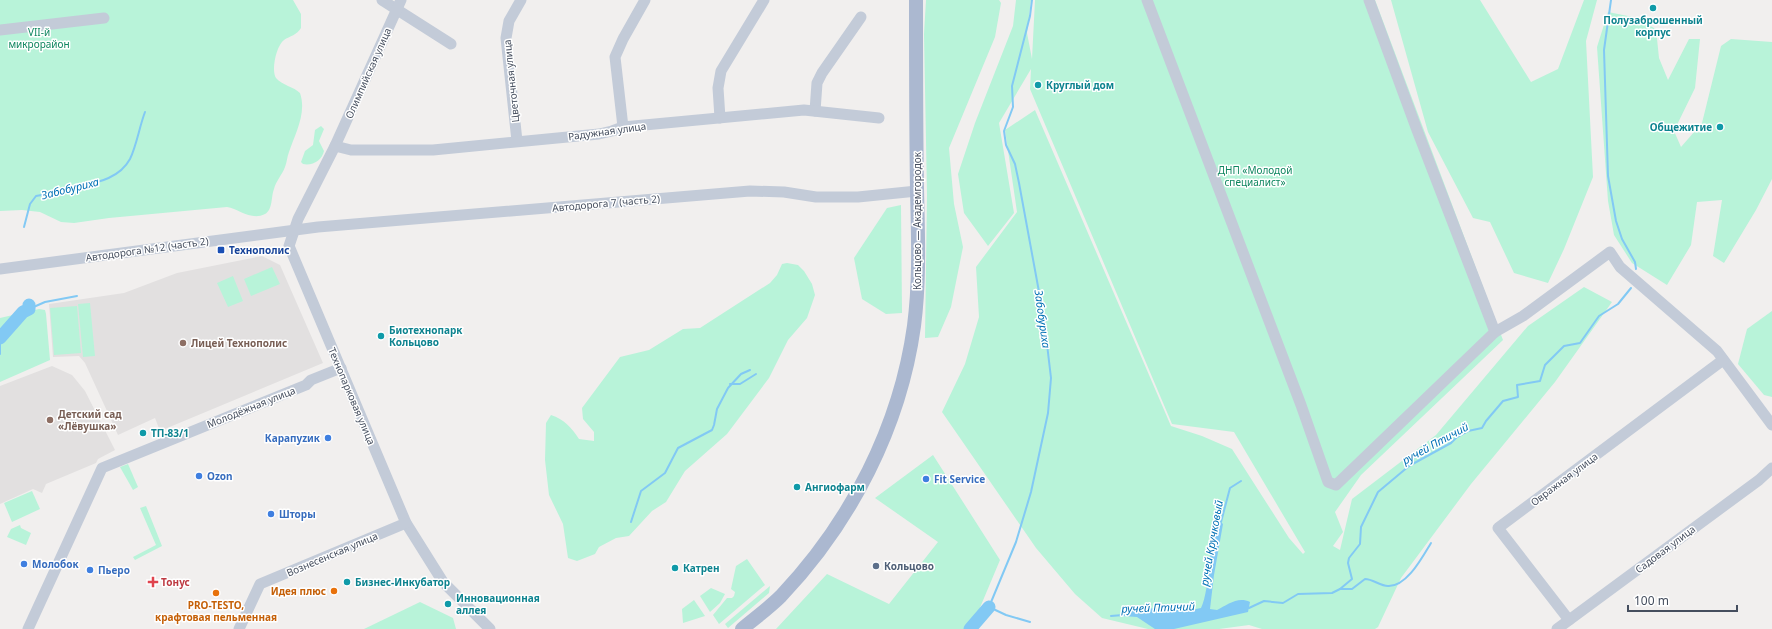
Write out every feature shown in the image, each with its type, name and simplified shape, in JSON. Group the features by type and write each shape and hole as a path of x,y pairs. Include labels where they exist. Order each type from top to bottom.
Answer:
{"main road":[{"name":"Кольцово — Академгородок","path":"742,629 780,596 814,557 847,510 873,465 884,439 904,371 914,326 918,275 916,0"}],"street":[{"path":"382,0 399,4 451,44"},
{"name":"Цветочная улица","path":"517,141 506,38 509,20 522,0"},
{"path":"622,127 615,57 623,39 645,0"},
{"path":"720,118 718,88 721,71 764,0"},
{"path":"1147,0 1301,405 1328,482 1336,485 1495,332 1523,316 1610,252 1620,267 1717,351 1772,425"},
{"path":"1369,0 1417,130 1495,332"},
{"name":"Олимпийская улица","path":"335,146 399,4"},
{"path":"815,111 817,83 822,73 860,17"},
{"path":"0,30 104,18"},
{"name":"Радужная улица","path":"335,146 351,150 433,150 599,134 622,127 804,110 879,118"},
{"name":"Технопарковая улица","path":"335,146 294,230 289,246 292,256 406,522 443,582 490,629"},
{"name":"Автодорога 7 (часть 2)","path":"294,230 750,191 784,192 816,197 858,197 917,191"},
{"name":"Автодорога №12 (часть 2)","path":"0,269 294,230"},
{"name":"Овражная улица","path":"1569,620 1498,528 1723,360"},
{"name":"Молодёжная улица","path":"28,629 102,468 306,385 311,380 341,368"},
{"name":"Садовая улица","path":"1557,629 1759,480 1772,468"},
{"name":"Вознесенская улица","path":"239,629 260,584 406,522"}],"shaded area":[{"name":"Лицей Технополис","path":"262,256 280,265 323,363 160,431 155,418 118,435 85,363 79,356 53,357 49,304 124,293 177,273"},
{"name":"Детский сад «Лёвушка»","path":"52,366 72,375 85,391 115,450 98,459 96,463 46,484 42,493 33,489 0,504 0,386"}],"green space":[{"name":"VII-й микрорайон","path":"0,0 293,0 301,14 301,28 298,32 281,43 275,59 274,70 276,78 300,93 302,108 297,131 288,154 286,165 275,186 271,206 268,212 260,216 255,216 227,207 109,218 74,223 61,222 40,212 22,210 0,211"},
{"path":"926,0 999,0 1001,3 995,37 949,148 954,204 963,247 951,307 938,337 925,338 927,195 924,34"},
{"name":"ДНП «Молодой специалист»","path":"1016,0 1031,0 1027,33 1032,59 1035,0 1375,0 1503,340 1361,475 1335,512 1343,532 1333,546 1340,550 1352,499 1436,435 1528,326 1584,287 1612,302 1555,382 1471,484 1401,578 1378,627 1375,629 1262,629 1249,625 1219,629 1148,629 1102,618 1075,594 1036,548 942,412 965,364 979,317 976,267 1017,212 1005,130 1035,110 1171,426 1202,436 1232,449 1289,538 1303,554 1305,552 1234,432 1172,424 1030,89 1031,69 999,123 1014,213 988,246 964,213 958,174 975,123 1013,26"},
{"path":"1391,0 1480,0 1531,82 1558,69 1584,0 1597,0 1586,41 1593,177 1564,249 1548,283 1514,273 1490,222 1473,218 1428,132"},
{"path":"1608,12 1633,17 1656,29 1659,58 1668,80 1689,39 1700,39 1695,88 1674,131 1681,147 1702,123 1721,46 1731,39 1772,42 1772,179 1756,210 1724,263 1713,256 1722,200 1697,202 1691,245 1667,285 1632,263 1614,235 1608,201 1597,47"},
{"path":"321,126 324,129 319,141 324,151 323,154 319,160 314,163 303,164 301,162 305,151 313,145 315,130"},
{"path":"901,205 902,313 886,314 862,299 854,258 887,208"},
{"path":"787,263 798,265 804,271 812,284 815,295 807,318 788,340 769,378 727,434 685,471 666,502 652,511 629,536 616,538 599,547 595,554 577,561 568,558 563,524 549,495 545,460 546,423 551,415 567,424 579,439 594,441 594,432 583,419 582,408 620,357 649,350 683,329 700,328 770,283 777,275 782,264"},
{"path":"272,267 280,284 251,296 244,279"},
{"path":"233,276 243,301 228,307 217,283"},
{"path":"90,303 95,356 83,357 78,304"},
{"path":"77,306 81,353 54,355 50,308"},
{"path":"39,309 45,310 46,314 50,360 0,382 0,318"},
{"path":"1772,311 1772,397 1764,395 1738,364 1747,329"},
{"path":"933,455 1000,560 971,629 776,629 827,574 889,604 938,542 875,498"},
{"path":"128,464 138,487 133,490 120,467"},
{"path":"32,491 40,509 12,522 4,503"},
{"path":"146,506 162,546 135,560 133,557 156,545 140,508"},
{"path":"20,525 21,528 31,533 26,545 7,537 11,529"},
{"path":"747,559 765,585 719,624 713,615 727,598 732,598 734,596 735,592 731,589 736,566"},
{"path":"770,586 769,593 728,628 725,624"},
{"path":"711,588 725,594 720,603 710,612 700,596"},
{"path":"694,600 705,616 683,623 682,609"},
{"path":"420,602 453,618 456,629 364,629"}],"water":[{"path":"1220,521 1223,524 1210,609 1217,610 1233,602 1246,600 1250,602 1248,612 1174,629 1155,629 1137,617 1122,616 1122,613 1141,609 1191,610 1201,608 1206,588 1213,537 1216,527"}],"waterway":[{"name":"Забобуриха","path":"1030,622 1006,615 989,607 1016,542 1031,492 1048,413 1051,378 1044,319 1019,183 1015,164 1006,145 1004,131 1013,107 1012,86 1030,16 1032,0"},
{"path":"1611,0 1604,50 1608,176 1616,221 1622,239 1635,262 1636,269"},
{"name":"Забобуриха","path":"24,227 30,204 36,196 104,180 119,172 130,159 145,112"},
{"name":"ручей Птичий","path":"1249,608 1264,601 1283,603 1298,594 1332,593 1340,589 1352,579 1348,563 1349,558 1360,544 1361,527 1378,492 1409,466 1451,443 1457,437 1468,431 1482,428 1503,401 1518,397 1517,385 1540,381 1545,365 1564,346 1580,343 1599,316 1618,304 1631,288"},
{"path":"29,309 45,302 77,296"},
{"name":"Забобуриха","path":"0,338 23,312 29,309 29,305"},
{"path":"0,337 0,354"},
{"path":"631,522 641,491 665,473 678,448 712,430 717,409 728,388 741,374 750,370"},
{"path":"730,384 740,384 756,374"},
{"name":"ручей Кручковый","path":"1221,522 1230,488 1241,481"},
{"path":"1340,589 1352,589 1365,579 1385,586 1395,585 1402,582 1414,570 1431,543"},
{"name":"Забобуриха","path":"970,629 989,607"},
{"name":"ручей Птичий","path":"1111,616 1123,615"}],"place":[{"name":"Полузаброшенный корпус","path":"1653,8"},
{"name":"Круглый дом","path":"1038,85"},
{"name":"Общежитие","path":"1720,127"},
{"name":"Технополис","path":"221,250"},
{"name":"Биотехнопарк Кольцово","path":"381,336"},
{"name":"Лицей Технополис","path":"183,343"},
{"name":"Детский сад «Лёвушка»","path":"50,420"},
{"name":"ТП-83/1","path":"143,433"},
{"name":"Карапуzик","path":"328,438"},
{"name":"Ozon","path":"199,476"},
{"name":"Fit Service","path":"926,479"},
{"name":"Ангиофарм","path":"797,487"},
{"name":"Шторы","path":"271,514"},
{"name":"Молобок","path":"24,564"},
{"name":"Кольцово","path":"876,566"},
{"name":"Катрен","path":"675,568"},
{"name":"Пьеро","path":"90,570"},
{"name":"Тонус","path":"153,582"},
{"name":"Бизнес-Инкубатор","path":"347,582"},
{"name":"Идея плюс","path":"334,591"},
{"name":"PRO-TESTO, крафтовая пельменная","path":"216,593"},
{"name":"Инновационная аллея","path":"448,604"}]}
